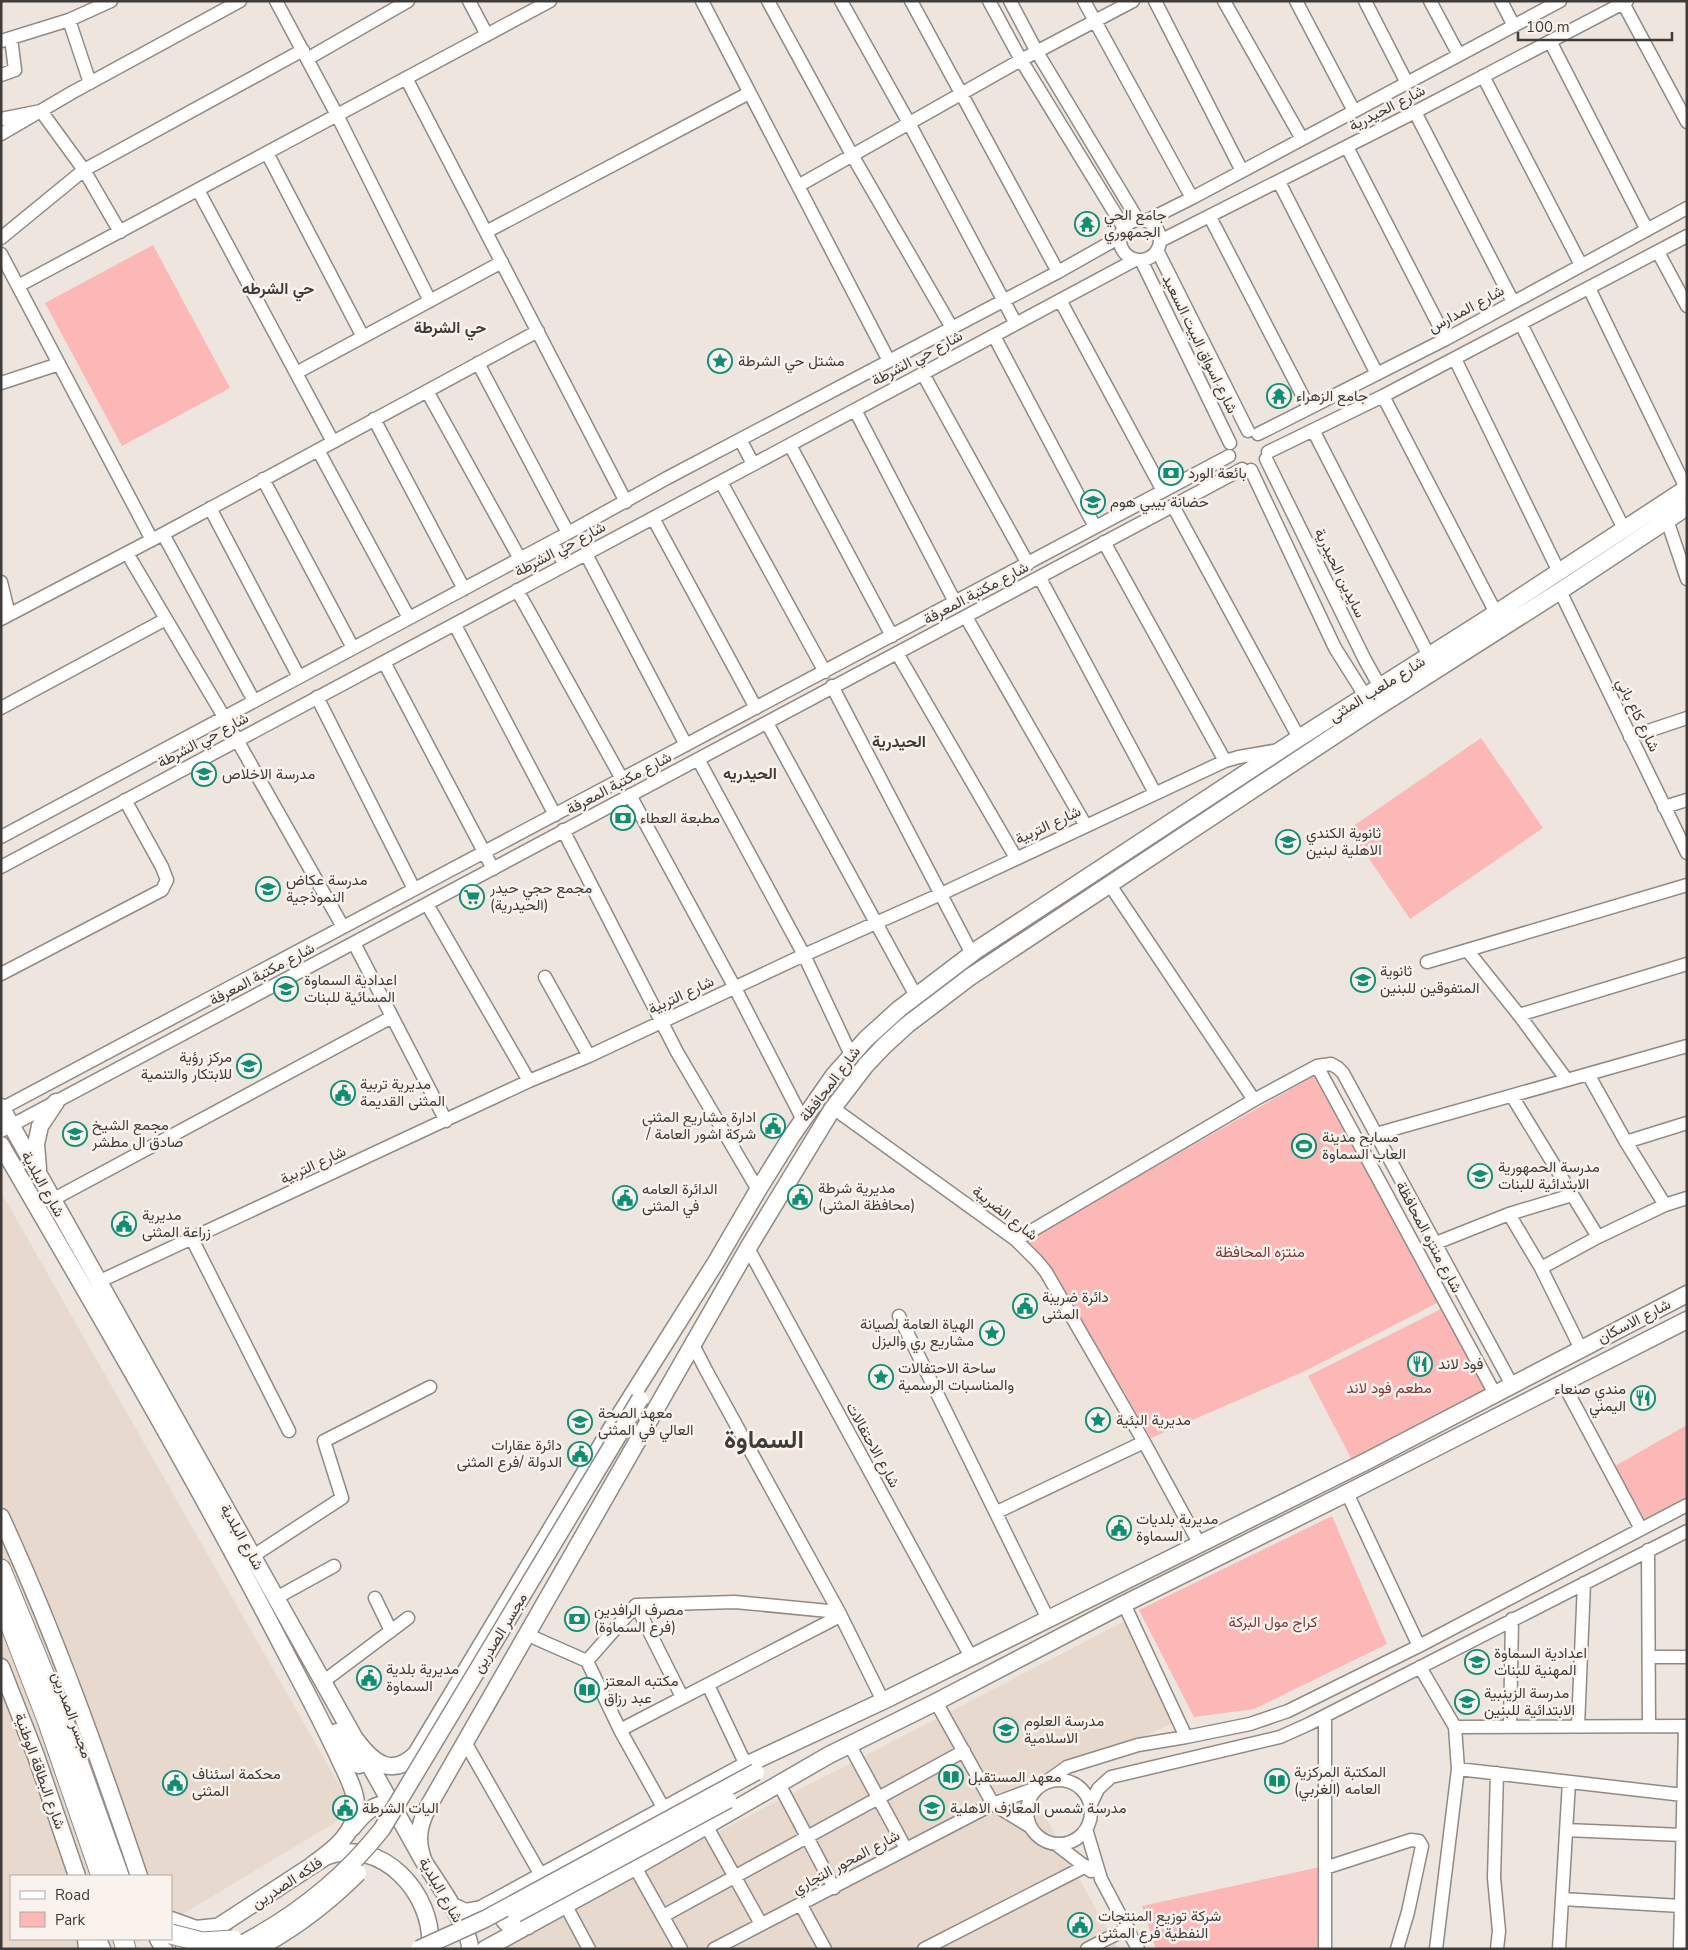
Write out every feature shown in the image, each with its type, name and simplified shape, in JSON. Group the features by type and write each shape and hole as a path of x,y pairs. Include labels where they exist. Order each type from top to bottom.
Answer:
{"highway":[{"path":"5,1563 119,1875"},
{"name":"مجسر الصدرين","path":"1,1601 50,1728 101,1875"},
{"path":"1,1630 35,1715 92,1875"},
{"path":"172,1934 195,1941 221,1942 244,1938 274,1926"}],"main road":[{"name":"شارع ملعب المثنى","path":"1078,905 1110,885 1369,703 1560,591 1658,520 1687,488"},
{"name":"شارع ملعب المثنى","path":"1384,694 1429,656 1624,529 1658,520 1687,507"},
{"name":"شارع ملعب المثنى","path":"1068,890 1299,738 1369,703"},
{"path":"1068,890 1078,905"},
{"name":"شارع المحافظة","path":"665,1345 758,1190 803,1120 851,1054 882,1024 916,996 972,954 1068,890"},
{"name":"شارع المحافظة","path":"690,1350 748,1248 833,1108 866,1065 907,1025 970,977 1078,905"},
{"path":"38,1174 36,1144 40,1126 56,1102"},
{"name":"شارع البلدية","path":"1,1108 6,1128 38,1174 98,1282 114,1324 249,1581 353,1788 356,1809 354,1823 344,1837"},
{"name":"شارع البلدية","path":"1,1145 114,1324 253,1556 424,1862 451,1905 469,1941 470,1949"},
{"name":"شارع الاسكان","path":"754,1773 783,1758 830,1727 1364,1462 1687,1294"},
{"path":"485,1949 566,1906 849,1744 936,1702 1124,1604 1687,1320"},
{"path":"1643,1342 1687,1328"},
{"path":"360,1745 377,1761 390,1766 400,1766 416,1754 616,1421 665,1345"},
{"name":"مجسر الصدرين","path":"256,1949 297,1925 335,1895 368,1862 396,1827 645,1400 665,1345"},
{"path":"424,1862 418,1840 422,1820 464,1742 528,1635 690,1350"},
{"name":"مجسر الصدرين","path":"232,1949 274,1926 309,1901 338,1877 382,1829 645,1400 690,1350"},
{"path":"1,1517 52,1634 89,1732 139,1875"},
{"name":"مجسر الصدرين","path":"1,1540 5,1563 68,1705 130,1875"},
{"path":"292,1666 318,1698 352,1758 359,1765 363,1765 365,1761 360,1745"},
{"name":"شارع البطاقة الوطنية","path":"1,1667 36,1756 77,1875"},
{"path":"451,1905 465,1912 476,1911 542,1877 664,1809 754,1773 829,1755"},
{"path":"36,1756 45,1806 67,1875"},
{"path":"419,1949 484,1919 754,1773"},
{"path":"448,1949 564,1889 754,1773"},
{"path":"312,1865 333,1850 362,1818 378,1806 388,1805 400,1818"},
{"name":"فلكه الصدرين","path":"184,1949 231,1920 312,1865 334,1854 349,1852 372,1856 392,1866 411,1886 425,1910 430,1929 430,1949"},
{"path":"511,1893 499,1906 504,1921 518,1929 532,1924"},
{"path":"172,1920 185,1926 208,1929 231,1920"}],"street":[{"path":"1,134 240,1"},
{"path":"1,238 84,170 408,1"},
{"path":"469,1 487,35"},
{"name":"شارع حي الشرطة","path":"702,1 889,361"},
{"path":"768,1 852,155 952,328"},
{"path":"841,1 909,123 1016,324"},
{"path":"911,1 1058,272"},
{"path":"989,1 1021,60 1122,232"},
{"path":"1010,1 1037,52 1142,220 1157,229 1159,245 1150,257 1138,260 1124,254 1120,243 1122,232 1132,221 1142,220"},
{"path":"1084,1 1192,198"},
{"path":"798,186 1021,60 1133,1"},
{"path":"1155,1 1242,171"},
{"path":"1224,1 1302,139"},
{"path":"1296,1 1354,112"},
{"path":"1365,1 1407,83"},
{"path":"1430,1 1459,55"},
{"path":"1501,1 1514,26"},
{"name":"شارع الحيدرية","path":"1142,220 1192,198 1560,1"},
{"path":"1,75 15,70 6,40 69,20 107,2"},
{"path":"278,2 338,115 430,301"},
{"path":"1625,2 1687,122"},
{"name":"شارع الحيدرية","path":"1159,245 1625,2"},
{"path":"18,286 487,35 541,3"},
{"path":"69,20 90,83"},
{"path":"1550,41 1647,230"},
{"path":"1483,76 1581,265"},
{"path":"406,78 626,502"},
{"path":"486,232 749,92"},
{"path":"41,111 84,170 120,232"},
{"path":"1,119 41,111"},
{"path":"1415,112 1513,302"},
{"path":"1347,147 1446,338"},
{"path":"267,153 363,337"},
{"path":"1279,182 1377,374"},
{"path":"198,190 333,442"},
{"name":"شارع المدارس","path":"1253,432 1309,408 1377,374 1687,208"},
{"path":"1210,217 1309,408"},
{"name":"شارع حي الشرطة","path":"1,837 552,542 667,478 1058,272 1122,232"},
{"path":"1267,455 1266,441 1253,432 1238,434 1230,449 1236,466 1246,470 1260,466 1267,455 1313,430 1455,360 1687,236"},
{"name":"شارع اسواق البيت السعيد","path":"1159,245 1253,432"},
{"path":"1658,252 1687,306"},
{"path":"1,254 59,364 254,701"},
{"name":"شارع حي الشرطة","path":"1,867 1138,260"},
{"name":"شارع اسواق البيت السعيد","path":"1138,260 1230,449"},
{"path":"296,374 502,262"},
{"path":"1589,288 1687,488"},
{"path":"1060,300 1163,491"},
{"path":"1521,324 1624,529"},
{"path":"1,582 5,617 158,537 538,331"},
{"path":"994,336 1095,527"},
{"path":"1455,360 1559,572"},
{"path":"1,383 59,364"},
{"path":"478,364 568,533"},
{"path":"923,374 1028,564"},
{"path":"427,391 520,559"},
{"path":"1383,396 1496,613"},
{"path":"855,410 955,602"},
{"path":"374,419 464,589"},
{"path":"1313,430 1429,656"},
{"path":"740,441 753,464"},
{"path":"790,445 892,636"},
{"name":"شارع مكتبة المعرفة","path":"1,1108 1028,564 1163,491 1230,449"},
{"path":"318,450 409,618"},
{"name":"سايدين الحيدرية","path":"1267,455 1364,660 1384,694"},
{"path":"1246,470 1335,648 1369,703"},
{"name":"شارع مكتبة المعرفة","path":"6,1128 767,723 832,686 1040,578 1172,506 1246,470"},
{"path":"263,479 353,648"},
{"path":"721,482 826,672"},
{"path":"1172,506 1299,738"},
{"path":"210,508 299,677"},
{"path":"653,518 756,708"},
{"path":"1658,520 1687,578"},
{"path":"552,542 564,565"},
{"path":"1104,542 1225,761"},
{"path":"126,553 224,717 343,927"},
{"path":"586,554 686,746"},
{"path":"1040,578 1155,793"},
{"path":"517,590 622,779"},
{"name":"شارع كاع باني","path":"1560,591 1687,853"},
{"path":"966,617 1086,826"},
{"path":"1,708 166,619"},
{"path":"454,625 554,815"},
{"path":"897,652 1016,858"},
{"path":"384,662 494,869"},
{"path":"832,686 972,954"},
{"path":"317,697 414,889"},
{"path":"1630,737 1687,718"},
{"path":"767,723 916,996"},
{"name":"شارع التربية","path":"98,1282 529,1081 589,1056 1225,761 1252,754 1281,750"},
{"path":"698,759 804,955 851,1054"},
{"path":"630,795 735,988 803,1120"},
{"path":"1,974 162,890 167,880 162,867 125,800"},
{"path":"1664,807 1687,800"},
{"path":"563,830 677,1052 758,1190"},
{"path":"1110,885 1254,1100"},
{"path":"1427,962 1687,885"},
{"path":"427,904 529,1081"},
{"path":"354,943 446,1121"},
{"path":"1467,950 1519,1015 1567,1080"},
{"path":"1519,1015 1687,964"},
{"path":"545,978 589,1056"},
{"path":"52,1200 392,1017"},
{"path":"1376,1134 1687,1046"},
{"name":"شارع منتزه المحافظة","path":"1495,1394 1316,1066 1331,1064 1344,1073 1512,1385"},
{"path":"1016,1240 1254,1100 1316,1066"},
{"path":"1588,1074 1664,1205"},
{"path":"1512,1096 1598,1237"},
{"name":"شارع الضريبة","path":"833,1108 922,1170 1016,1240 1037,1260 1046,1272 1144,1442 1199,1543"},
{"path":"1626,1142 1687,1123"},
{"path":"1436,1243 1509,1214 1572,1195"},
{"path":"1541,1268 1598,1237 1664,1205 1687,1198"},
{"path":"1509,1214 1541,1268 1581,1348"},
{"path":"192,1239 289,1431"},
{"name":"شارع الاحتفالات","path":"748,1248 971,1658"},
{"path":"899,1316 1048,1619"},
{"path":"690,1350 711,1380 839,1614 883,1701"},
{"path":"1564,1383 1641,1529"},
{"path":"253,1556 342,1498 324,1441 430,1387"},
{"path":"997,1512 1144,1442"},
{"path":"1347,1493 1419,1646"},
{"path":"1029,1826 1027,1806 1031,1797 1043,1784 1067,1767 1138,1745 1250,1724 1288,1711 1419,1646 1687,1505"},
{"path":"1090,1806 1098,1789 1112,1776 1280,1737 1325,1716 1687,1531"},
{"path":"1648,1550 1649,1726"},
{"path":"276,1598 334,1566"},
{"path":"1578,1726 1584,1583"},
{"path":"374,1598 391,1631"},
{"path":"587,1661 636,1605 735,1602 839,1614"},
{"path":"1124,1604 1186,1737"},
{"path":"636,1605 682,1697"},
{"path":"620,1730 839,1614"},
{"path":"324,1681 408,1618"},
{"path":"1510,1726 1512,1619"},
{"path":"528,1635 587,1661 620,1730 664,1809"},
{"path":"1649,1657 1687,1657"},
{"path":"1420,1667 1455,1726 1458,1769 1436,1949"},
{"path":"708,1685 754,1773"},
{"path":"936,1702 993,1804 1029,1826 1036,1835 1046,1842 1057,1845 1101,1879"},
{"path":"1325,1716 1325,1949"},
{"path":"1455,1726 1686,1726 1682,1835 1681,1906 1683,1929 1680,1949"},
{"path":"464,1742 542,1877"},
{"path":"849,1744 906,1849"},
{"path":"663,1916 964,1751"},
{"path":"1458,1769 1683,1795"},
{"path":"1497,1773 1494,1878 1499,1931 1497,1949"},
{"path":"1043,1784 1060,1780 1070,1782 1086,1796 1090,1806 1090,1818 1086,1829 1079,1838 1057,1845"},
{"path":"1559,1949 1569,1782"},
{"path":"779,1784 834,1888"},
{"name":"شارع المحور التجاري","path":"714,1949 993,1804 1043,1784"},
{"path":"706,1826 760,1924"},
{"path":"1086,1829 1101,1879 1138,1949"},
{"path":"1566,1830 1682,1835"},
{"path":"1325,1868 1411,1840 1419,1841 1422,1846 1398,1949"},
{"path":"924,1949 1086,1866"},
{"path":"635,1867 681,1949"},
{"path":"1562,1899 1681,1906"},
{"path":"801,1905 825,1949"},
{"path":"566,1906 589,1949"},
{"path":"1087,1949 1128,1928"}],"shaded area":[{"path":"1,1192 354,1811 172,1920 172,1875 10,1875 10,1940 140,1940 125,1949 1,1949"},
{"path":"1125,1621 1177,1721 1030,1789 1118,1949 492,1949"}],"green space":[{"path":"153,245 230,388 122,446 45,303"},
{"path":"1481,738 1543,828 1410,919 1349,829"},
{"name":"منتزه المحافظة","path":"1314,1076 1439,1302 1303,1372 1151,1438 1047,1261 1027,1240"},
{"name":"مطعم فود لاند","path":"1447,1306 1485,1390 1352,1460 1308,1376"},
{"path":"1687,1425 1687,1496 1644,1519 1615,1466"},
{"name":"كراج مول البركة","path":"1332,1516 1387,1644 1254,1709 1194,1717 1139,1610"},
{"path":"1320,1867 1320,1949 1156,1949 1142,1906"}],"place":[{"name":"جامع الحي الجمهوري","path":"1087,224"},
{"name":"مشتل حي الشرطة","path":"720,361"},
{"name":"جامع الزهراء","path":"1279,396"},
{"name":"بائعة الورد","path":"1171,473"},
{"name":"حضانة بيبي هوم","path":"1093,502"},
{"name":"مدرسة الاخلاص","path":"204,774"},
{"name":"مطبعة العطاء","path":"623,818"},
{"name":"ثانوية الكندي الاهلية لبنين","path":"1288,842"},
{"name":"مدرسة عكاض النموذجية","path":"268,889"},
{"name":"مجمع حجي حيدر (الحيدرية)","path":"472,897"},
{"name":"ثانوية المتفوقين للبنين","path":"1363,980"},
{"name":"اعدادية السماوة المسائية للبنات","path":"286,989"},
{"name":"مركز رؤية للابتكار والتنمية","path":"249,1066"},
{"name":"مديرية تربية المثنى القديمة","path":"343,1093"},
{"name":"ادارة مشاريع المثنى / شركة اشور العامة","path":"773,1126"},
{"name":"مجمع الشيخ صادق ال مطشر","path":"75,1134"},
{"name":"مسابح مدينة العاب السماوة","path":"1304,1146"},
{"name":"مدرسة الحمهورية الابتدائية للبنات","path":"1480,1176"},
{"name":"مديرية شرطة (محافظة المثنى)","path":"800,1197"},
{"name":"الدائرة العامه في المثنى","path":"625,1198"},
{"name":"مديرية زراعة المثنى","path":"124,1224"},
{"name":"دائرة ضريبة المثنى","path":"1025,1306"},
{"name":"الهياة العامة لصيانة مشاريع ري والبزل","path":"992,1333"},
{"name":"فود لاند","path":"1420,1364"},
{"name":"ساحة الاحتفالات والمناسبات الرسمية","path":"881,1377"},
{"name":"مندي صنعاء اليمني","path":"1643,1398"},
{"name":"مديرية البئية","path":"1098,1420"},
{"name":"معهد الصحة العالي في المثنى","path":"580,1422"},
{"name":"دائرة عقارات الدولة /فرع المثنى","path":"580,1454"},
{"name":"مديرية بلديات السماوة","path":"1119,1528"},
{"name":"مصرف الرافدين (فرع السماوة)","path":"577,1619"},
{"name":"اعدادية السماوة المهنية للبنات","path":"1477,1662"},
{"name":"مديرية بلدية السماوة","path":"369,1678"},
{"name":"مكتبه المعتز عبد رزاق","path":"587,1690"},
{"name":"مدرسة الزينبية الابتدائية للبنين","path":"1467,1702"},
{"name":"مدرسة العلوم الاسلامية","path":"1006,1730"},
{"name":"معهد المستقبل","path":"951,1777"},
{"name":"المكتبة المركزية العامه (الغربي)","path":"1277,1781"},
{"name":"محكمة اسئناف المثنى","path":"175,1783"},
{"name":"اليات الشرطة","path":"345,1808"},
{"name":"مدرسة شمس المعارف الاهلية","path":"932,1808"},
{"name":"شركة توزيع المنتجات النفطية فرع المثنى","path":"1080,1925"}],"district":[{"name":"حي الشرطه","path":"278,289"},
{"name":"حي الشرطة","path":"450,328"},
{"name":"الحيدرية","path":"899,742"},
{"name":"الحيدريه","path":"750,774"},
{"name":"السماوة","path":"764,1440"}]}
